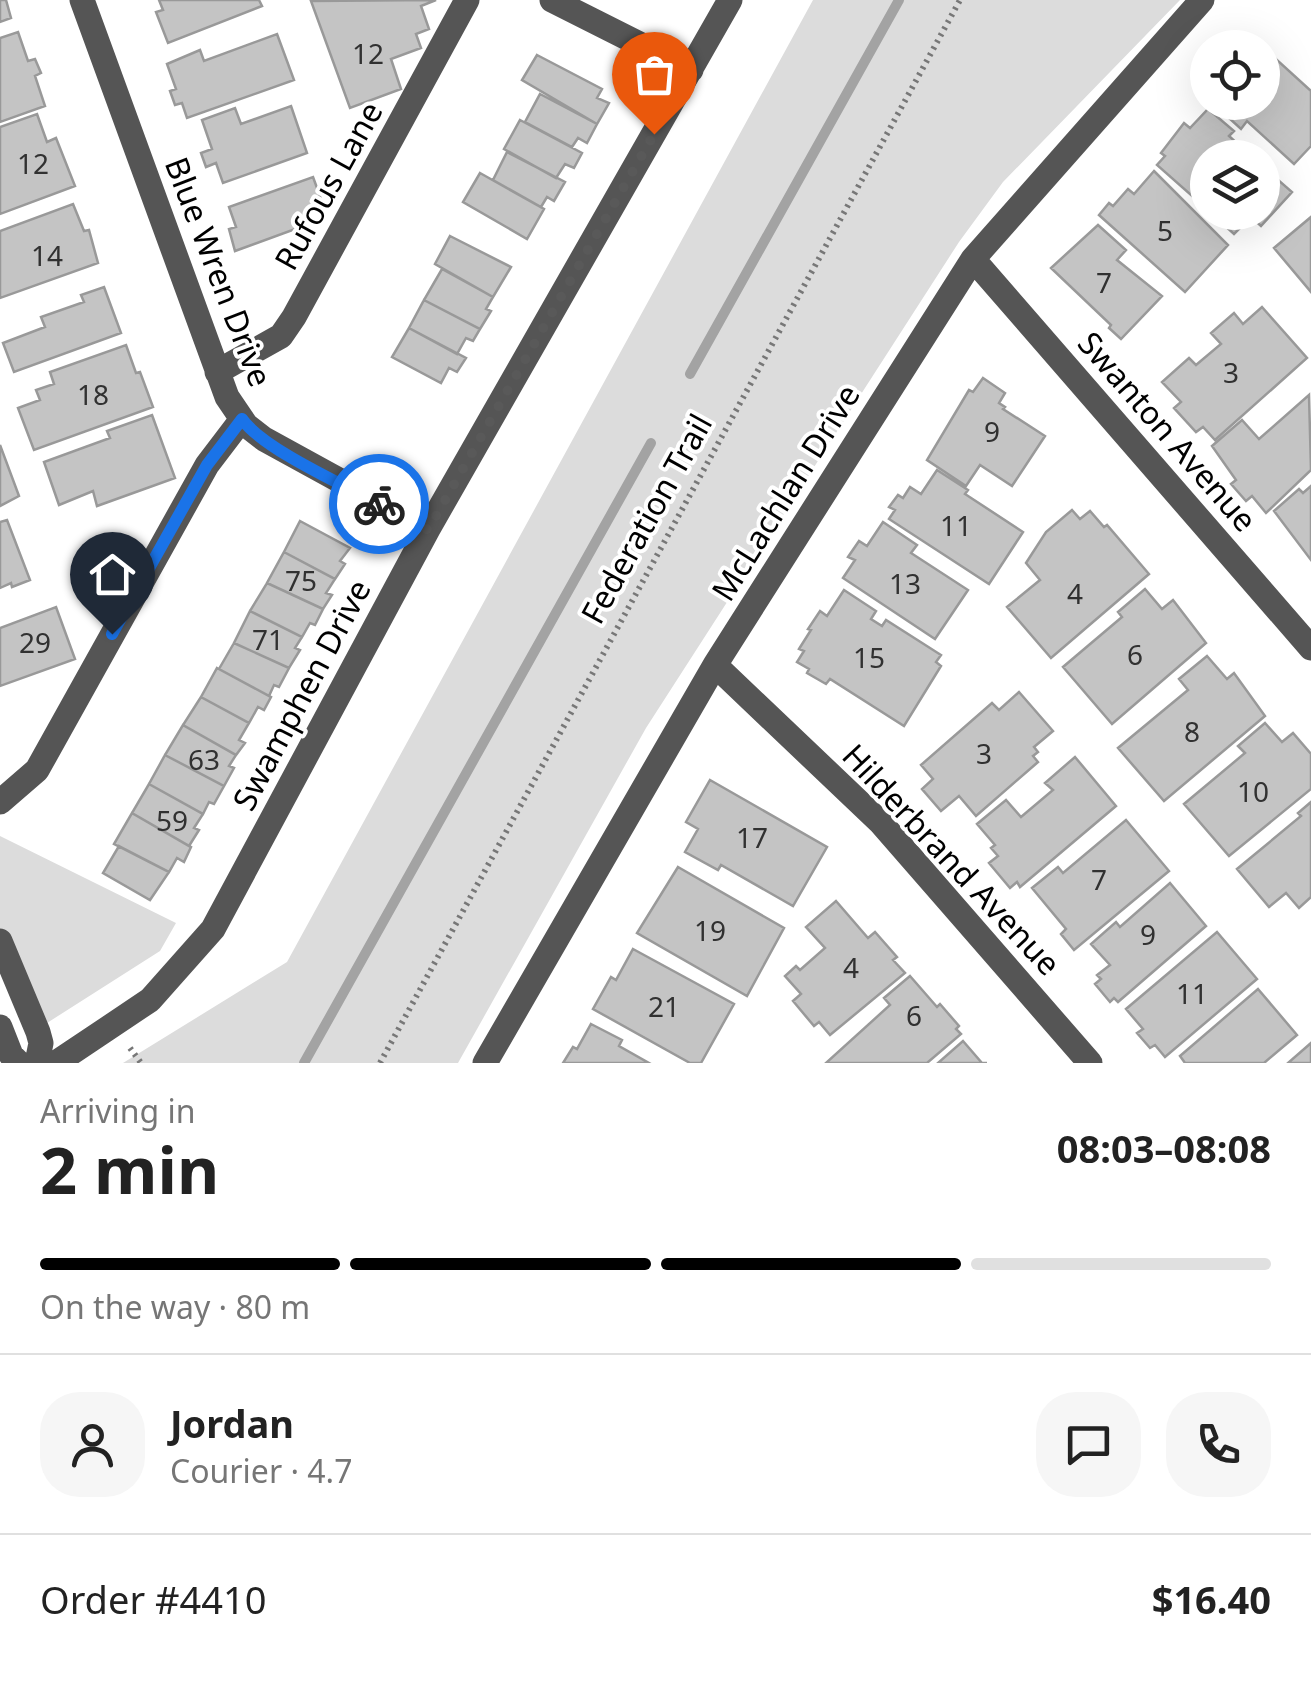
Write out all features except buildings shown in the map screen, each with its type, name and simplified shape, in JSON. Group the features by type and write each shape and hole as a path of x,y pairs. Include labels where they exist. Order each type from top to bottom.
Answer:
{"street":[{"name":"Blue Wren Drive","path":"82,0 227,397 242,419 264,439 428,530"},
{"name":"Rufous Lane","path":"216,372 281,336 294,317 466,0"},
{"path":"552,0 691,70"},
{"name":"Swamphen Drive","path":"56,1063 150,1000 213,928 428,530 730,0"},
{"name":"McLachlan Drive","path":"485,1063 715,665 973,259 1202,0"},
{"name":"Swanton Avenue","path":"973,259 1311,648"},
{"path":"0,802 36,770 207,465 242,419"},
{"name":"Hilderbrand Avenue","path":"715,665 882,823 1090,1063"},
{"path":"0,940 41,1043 37,1063"},
{"path":"0,1026 11,1055 19,1063"}],"path":[{"name":"Federation Trail","path":"380,1063 960,0"}],"shaded area":[{"path":"813,0 1180,0 1003,182 959,242 646,728 458,1063 123,1063 287,962"},
{"path":"0,836 176,923 160,951 36,1030 0,941"}],"waterway":[{"path":"690,374 899,0"},
{"path":"304,1063 651,443"}],"way so far":[{"path":"379,504 428,530 654,134"}],"route":[{"path":"112,634 207,465 242,419 264,439 379,504"}]}
